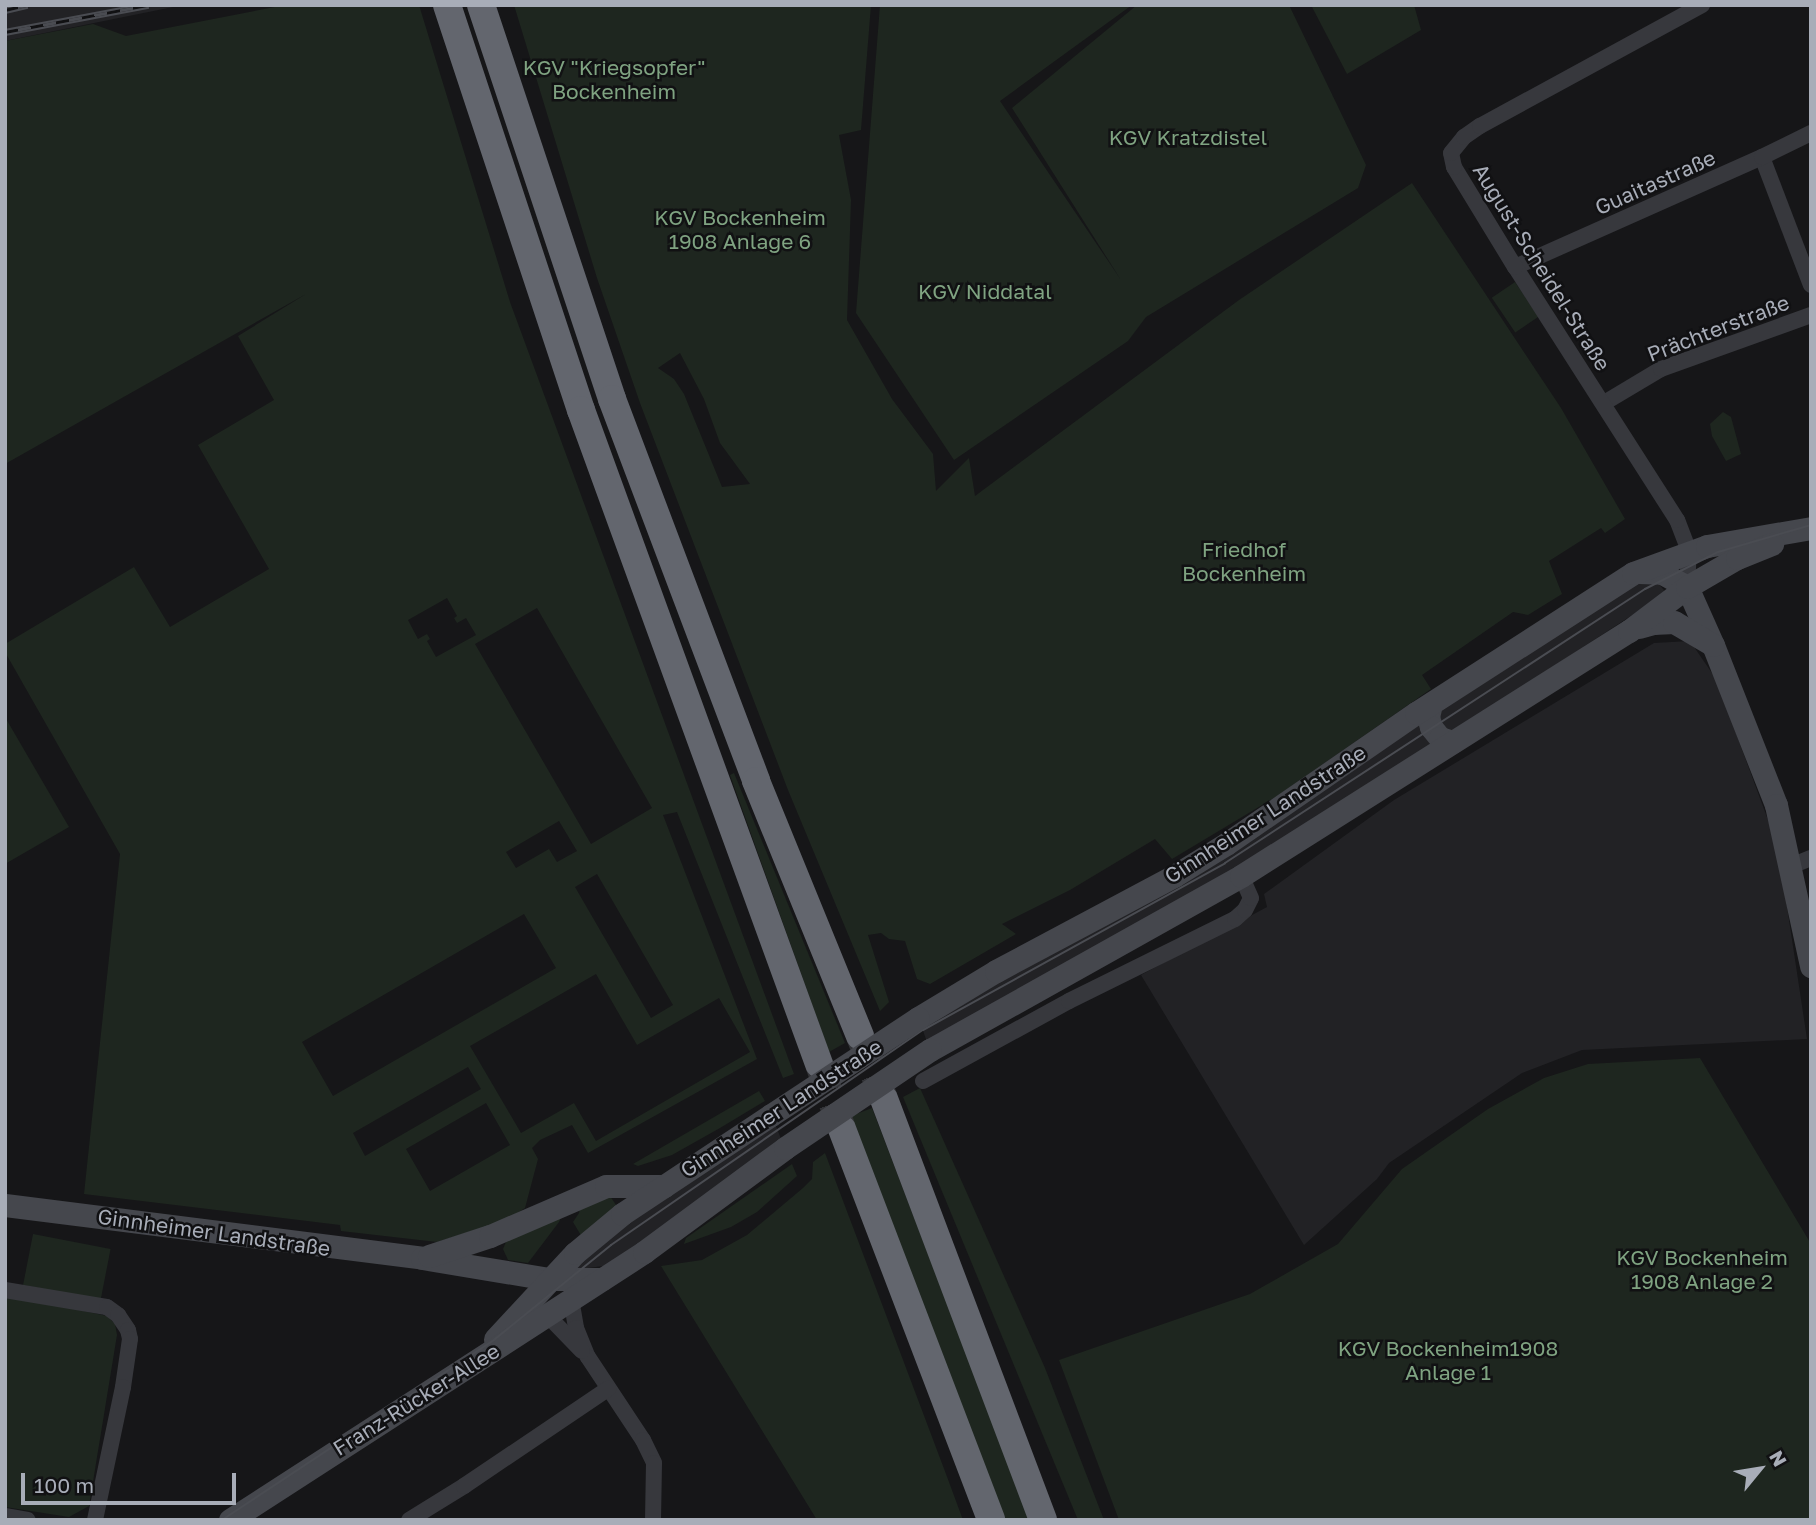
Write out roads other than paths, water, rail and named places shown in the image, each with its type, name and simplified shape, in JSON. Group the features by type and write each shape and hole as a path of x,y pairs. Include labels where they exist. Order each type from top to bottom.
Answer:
{"highway":[{"path":"447,5 581,410 819,1064"},
{"path":"481,5 612,399 756,781 860,1036"},
{"path":"884,1099 1043,1520"},
{"path":"842,1129 991,1520"}],"main road":[{"name":"Ginnheimer Landstraße","path":"540,1307 549,1279 612,1222 664,1186 918,1018 996,971 1174,876 1226,845 1431,704 1633,573 1689,551 1811,529"},
{"name":"Ginnheimer Landstraße","path":"5,1205 422,1258 549,1279 603,1279 785,1148 930,1050 1241,876 1629,631 1687,587 1737,558 1811,529"},
{"path":"1633,573 1654,570 1669,575 1687,587 1801,862 1811,966"},
{"path":"1629,631 1668,621 1713,645"},
{"path":"1431,704 1431,727 1440,738 1452,742"},
{"name":"Ginnheimer Landstraße","path":"422,1258 516,1225 606,1186 664,1186"},
{"path":"516,1225 495,1250 497,1261 540,1307"},
{"name":"Franz-Rücker-Allee","path":"240,1517 463,1366 540,1307 571,1299 603,1279"}],"street":[{"name":"August-Scheidel-Straße","path":"1687,587 1689,551 1671,509 1515,267 1451,159 1453,148 1480,126 1702,5"},
{"name":"Guaitastraße","path":"1515,267 1811,133"},
{"path":"1762,157 1811,285"},
{"name":"Prächterstraße","path":"1604,402 1661,369 1811,315"},
{"name":"Ginnheimer Landstraße","path":"923,1081 1069,1001 1235,919 1245,910 1251,898 1241,876"},
{"path":"5,1290 107,1307 118,1315 128,1330 122,1387 95,1520"},
{"path":"571,1299 576,1328 588,1357 643,1440 654,1463 653,1520"},
{"path":"540,1307 588,1357"},
{"path":"409,1520 608,1389"},
{"path":"5,1516 29,1520"}],"tunnel":[{"path":"860,1036 884,1099"},
{"path":"819,1064 842,1129"}],"tram line":[{"path":"222,1520 495,1339 611,1245 923,1030 1225,863 1645,589 1718,552 1811,525"}],"railway":[{"path":"5,10 27,5"},
{"path":"5,32 148,5"}],"park label":[{"name":"KGV \"Kriegsopfer\" Bockenheim","path":"614,79"},
{"name":"KGV Kratzdistel","path":"1188,137"},
{"name":"KGV Bockenheim 1908 Anlage 6","path":"740,229"},
{"name":"KGV Niddatal","path":"985,291"},
{"name":"Friedhof Bockenheim","path":"1244,561"},
{"name":"KGV Bockenheim 1908 Anlage 2","path":"1702,1269"},
{"name":"KGV Bockenheim1908 Anlage 1","path":"1448,1360"}]}
